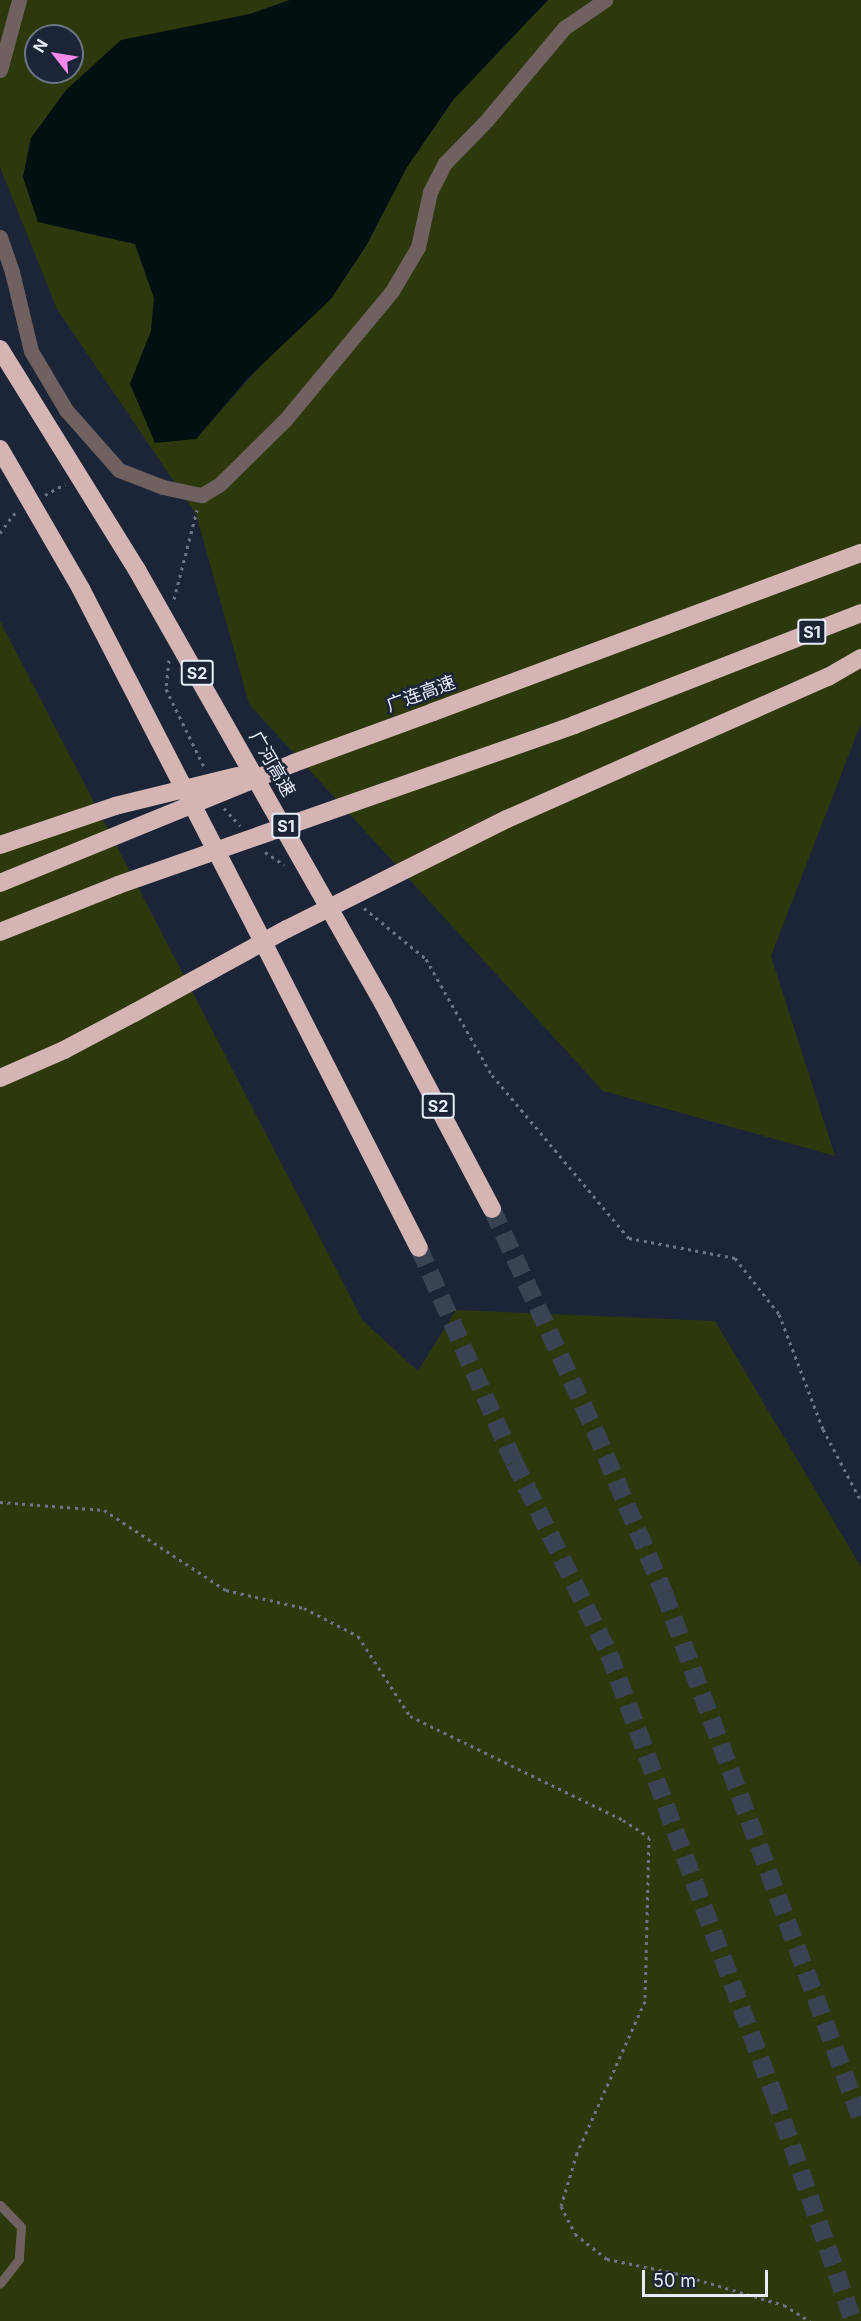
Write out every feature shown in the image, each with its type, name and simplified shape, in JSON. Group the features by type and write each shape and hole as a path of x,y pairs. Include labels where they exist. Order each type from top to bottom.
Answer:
{"highway":[{"name":"广河高速","path":"0,350 137,570 383,1003 492,1209"},
{"path":"0,449 81,589 419,1248"},
{"name":"广连高速","path":"0,883 294,763 861,553"},
{"name":"S1","path":"0,932 129,881 574,724 861,613"},
{"path":"0,1078 64,1050 287,929 507,819 828,677 861,658"},
{"path":"0,845 115,806 294,763"}],"street":[{"path":"0,70 19,0"},
{"path":"0,237 12,272 31,351 66,410 119,470 163,488 202,495 220,484 285,420 392,291 418,247 430,192 445,163 486,121 564,28 605,0"}],"lane":[{"path":"0,2205 21,2227 19,2259 0,2283"}],"path":[{"path":"41,497 60,485 70,483"},
{"path":"173,610 175,588 202,495"},
{"path":"0,533 13,515 22,509"},
{"path":"169,656 166,689 206,771"},
{"path":"221,801 226,811 241,827"},
{"path":"263,850 270,857 291,868"},
{"path":"362,908 426,959 492,1075 629,1238 735,1258 779,1314 823,1429 861,1502"},
{"path":"0,1502 104,1510 226,1590 304,1608 358,1636 410,1716 623,1820 648,1837 645,2001 577,2153 561,2206 575,2234 607,2259 675,2273 784,2305 810,2321"}],"green space":[{"path":"0,0 290,0 250,14 121,41 84,81 84,24 24,24 24,84 81,84 31,138 23,177 38,222 135,244 154,298 151,331 130,384 196,439 366,246 407,167 453,100 548,0 861,0 861,723 771,956 835,1156 603,1091 249,704 196,514 57,309 0,167"},
{"path":"0,621 363,1321 418,1371 456,1310 715,1321 861,1567 861,2321 0,2321"}],"shaded area":[{"path":"290,0 548,0 453,100 407,167 366,246 331,299 248,378 196,439 155,443 130,384 151,331 154,298 135,244 38,222 23,177 31,138 66,90 73,84 84,84 84,74 121,40 250,14"}],"tunnel":[{"path":"492,1209 595,1431 664,1593 861,2119"},
{"path":"419,1248 514,1462 609,1654 774,2095 853,2321"}]}
